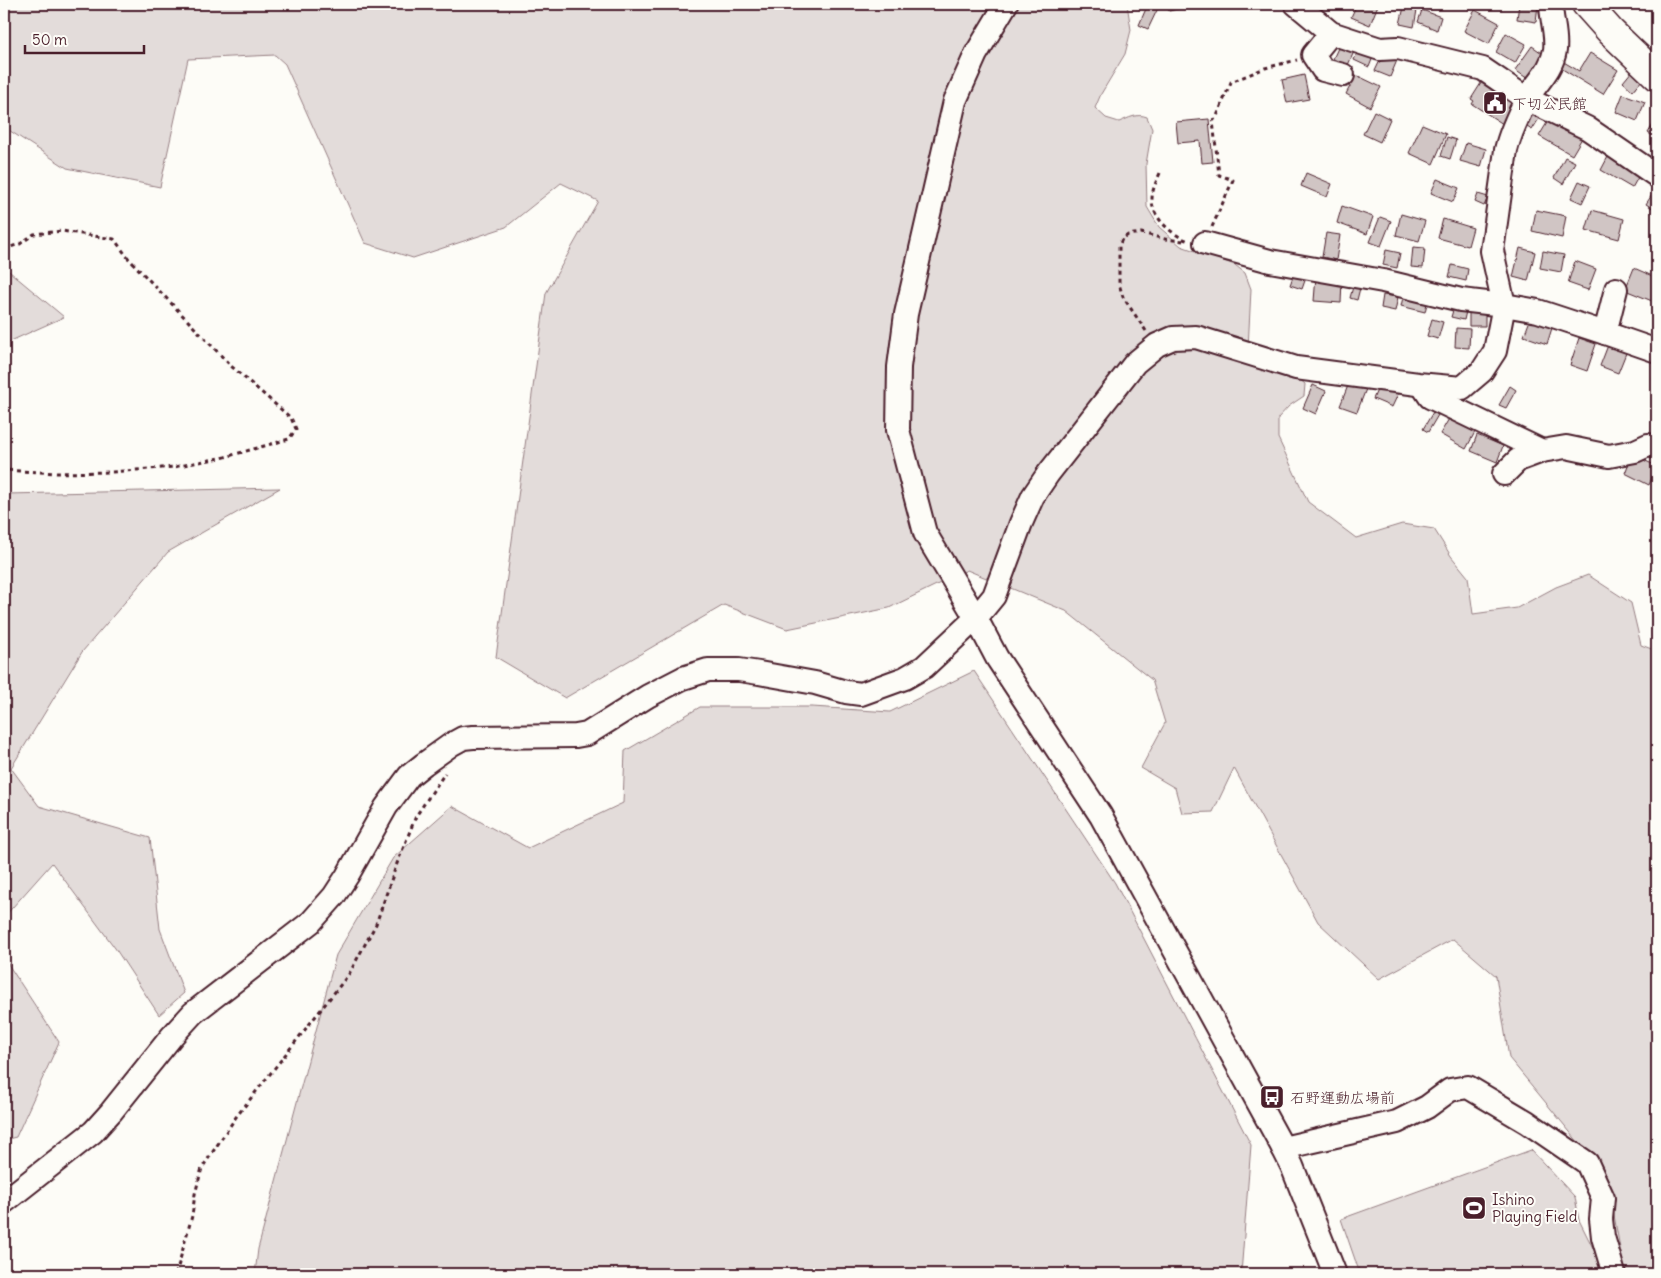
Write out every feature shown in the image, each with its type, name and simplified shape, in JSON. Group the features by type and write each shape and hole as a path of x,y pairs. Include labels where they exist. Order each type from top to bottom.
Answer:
{"main road":[{"path":"1586,4 1611,32 1657,76"}],"street":[{"path":"1006,4 976,54 955,101 906,314 899,368 898,430 925,533 976,618 997,658 1101,816 1283,1148 1335,1274"},
{"path":"1296,4 1331,33 1380,49 1398,48 1483,69 1527,98 1587,128 1657,176"},
{"path":"4,1202 93,1132 193,1013 311,922 334,896 386,807 409,776 452,744 463,738 576,736 587,734 648,696 683,678 708,670 730,669 759,673 862,694 905,678 924,666 976,618 994,596 1033,496 1135,362 1157,345 1173,338 1196,337 1296,368 1422,385 1462,388 1482,371 1495,351 1504,305 1492,251 1506,150 1509,137 1527,98 1552,64 1555,34 1551,4"},
{"path":"1331,33 1313,55 1323,70 1343,75"},
{"path":"1196,242 1270,261 1383,281 1461,300 1538,311 1657,350"},
{"path":"1605,333 1616,290"},
{"path":"1422,385 1430,397 1542,451"},
{"path":"1504,474 1518,460 1542,451 1566,447 1609,456 1635,451 1648,445 1657,447"},
{"path":"1283,1148 1397,1122 1427,1107 1450,1090 1468,1087 1527,1122 1587,1162 1603,1198 1601,1219 1603,1237 1614,1274"}],"path":[{"path":"1196,242 1233,180 1219,175 1213,121 1217,116 1231,82 1265,68 1313,55"},
{"path":"1160,173 1153,189 1152,201 1155,213 1166,227 1178,237 1196,242"},
{"path":"4,249 20,244 34,234 62,231 114,239 129,258 231,366 291,418 296,429 289,439 225,457 174,467 56,473 16,469 4,470"},
{"path":"1157,345 1123,297 1119,284 1119,246 1122,239 1128,235 1141,233 1165,239 1196,242"},
{"path":"176,1274 192,1216 195,1194 202,1168 236,1118 349,974 376,924 416,816 446,772"}],"shaded area":[{"path":"4,4 1127,4 1131,30 1125,54 1101,94 1095,108 1106,118 1119,122 1136,116 1147,117 1152,129 1146,164 1147,207 1159,227 1181,246 1235,265 1245,273 1251,289 1248,349 1292,373 1305,384 1304,396 1289,406 1278,418 1278,438 1308,502 1356,538 1402,524 1434,529 1451,556 1468,577 1473,614 1517,608 1556,587 1588,575 1631,603 1641,645 1657,651 1657,1274 1626,1274 1607,1177 1509,1058 1496,976 1453,939 1379,979 1318,922 1234,768 1213,812 1182,813 1175,788 1141,768 1165,723 1152,680 1066,611 967,570 889,608 787,629 724,605 565,698 496,657 546,293 598,201 561,183 506,227 413,258 365,243 285,64 275,55 188,59 160,187 67,168 4,127"},
{"path":"4,267 64,317 4,344"},
{"path":"280,488 168,552 82,652 11,768 39,806 150,838 160,929 184,993 159,1015 115,948 52,863 4,917 4,492 7,494"},
{"path":"974,671 1115,883 1251,1145 1241,1274 255,1274 258,1249 336,955 393,858 452,806 528,848 623,803 625,751 700,707 812,707 890,712"},
{"path":"4,958 59,1042 16,1137 4,1140"},
{"name":"Ishino Playing Field","path":"1531,1150 1575,1197 1579,1220 1606,1274 1360,1274 1341,1219"}],"building":[{"path":"1148,4 1158,8 1148,29 1139,25"},
{"path":"1167,4 1190,4 1190,6 1169,11"},
{"path":"1357,4 1378,5 1370,25 1351,17"},
{"path":"1519,4 1538,4 1536,22 1517,19"},
{"path":"1404,7 1417,10 1414,27 1400,24"},
{"path":"1422,10 1441,17 1437,30 1418,22"},
{"path":"1475,10 1499,23 1489,44 1464,31"},
{"path":"1506,33 1526,44 1515,63 1496,52"},
{"path":"1342,39 1357,45 1348,65 1333,59"},
{"path":"1360,46 1375,52 1369,67 1354,60"},
{"path":"1532,46 1545,55 1528,79 1515,70"},
{"path":"1384,52 1398,58 1390,77 1375,71"},
{"path":"1590,53 1618,70 1603,94 1559,67 1562,61 1579,71"},
{"path":"1632,71 1642,80 1633,91 1623,82"},
{"path":"1304,75 1309,99 1287,103 1282,80"},
{"path":"1356,75 1381,87 1370,107 1346,94"},
{"name":"下切公民館","path":"1483,80 1518,101 1503,124 1472,104 1474,101 1471,99"},
{"path":"1623,94 1645,102 1637,121 1616,112"},
{"path":"1533,106 1543,112 1532,130 1522,124"},
{"path":"1374,111 1390,119 1380,142 1363,134"},
{"path":"1553,113 1585,133 1572,155 1539,136"},
{"path":"1657,118 1657,138 1648,133"},
{"path":"1209,119 1213,162 1202,163 1200,141 1178,143 1176,122"},
{"path":"1422,124 1446,134 1433,164 1409,153"},
{"path":"1447,137 1456,140 1450,159 1441,156"},
{"path":"1466,143 1486,149 1481,167 1460,161"},
{"path":"1610,153 1641,172 1632,188 1601,170"},
{"path":"1565,157 1575,162 1563,184 1554,178"},
{"path":"1306,173 1332,184 1327,197 1301,186"},
{"path":"1437,179 1459,188 1453,202 1431,193"},
{"path":"1579,181 1590,186 1582,203 1571,198"},
{"path":"1657,187 1657,211 1646,204"},
{"path":"1478,194 1488,197 1484,206 1475,202"},
{"path":"1342,206 1373,217 1367,234 1337,223"},
{"path":"1536,210 1566,216 1562,238 1532,231"},
{"path":"1592,210 1624,219 1619,239 1586,230"},
{"path":"1401,214 1425,221 1419,241 1396,235"},
{"path":"1380,217 1391,221 1381,246 1370,242"},
{"path":"1443,219 1473,228 1468,246 1438,238"},
{"path":"1326,233 1340,235 1336,260 1322,257"},
{"path":"1413,247 1425,248 1423,268 1411,267"},
{"path":"1520,248 1535,252 1528,281 1513,277"},
{"path":"1386,250 1400,253 1397,268 1383,265"},
{"path":"1543,251 1564,255 1561,272 1540,268"},
{"path":"1575,261 1596,269 1588,290 1568,283"},
{"path":"1452,265 1468,269 1466,281 1449,277"},
{"path":"1296,268 1308,272 1302,289 1290,285"},
{"path":"1634,268 1657,278 1657,303 1625,290"},
{"path":"1316,276 1342,279 1341,303 1314,301"},
{"path":"1355,279 1362,280 1357,300 1350,298"},
{"path":"1404,293 1428,299 1425,312 1401,306"},
{"path":"1383,295 1398,297 1395,311 1381,308"},
{"path":"1455,304 1467,307 1464,320 1451,317"},
{"path":"1469,305 1485,306 1485,326 1469,326"},
{"path":"1432,319 1443,322 1438,339 1427,336"},
{"path":"1530,320 1552,328 1547,344 1524,336"},
{"path":"1456,328 1470,329 1469,348 1455,347"},
{"path":"1579,338 1596,344 1587,371 1570,365"},
{"path":"1610,340 1628,348 1618,373 1600,366"},
{"path":"1656,361 1657,380 1653,380"},
{"path":"1381,381 1400,390 1392,407 1373,399"},
{"path":"1349,383 1366,389 1357,412 1340,406"},
{"path":"1313,385 1326,391 1316,414 1303,408"},
{"path":"1510,386 1516,390 1506,408 1499,405"},
{"path":"1433,412 1438,415 1428,432 1423,429"},
{"path":"1450,417 1475,432 1466,449 1440,434"},
{"path":"1477,435 1503,446 1497,462 1471,451"},
{"path":"1632,455 1657,466 1649,485 1625,473"}],"place":[{"name":"下切公民館","path":"1495,103"},
{"name":"石野運動広場前","path":"1272,1097"},
{"name":"Ishino Playing Field","path":"1474,1208"}]}
